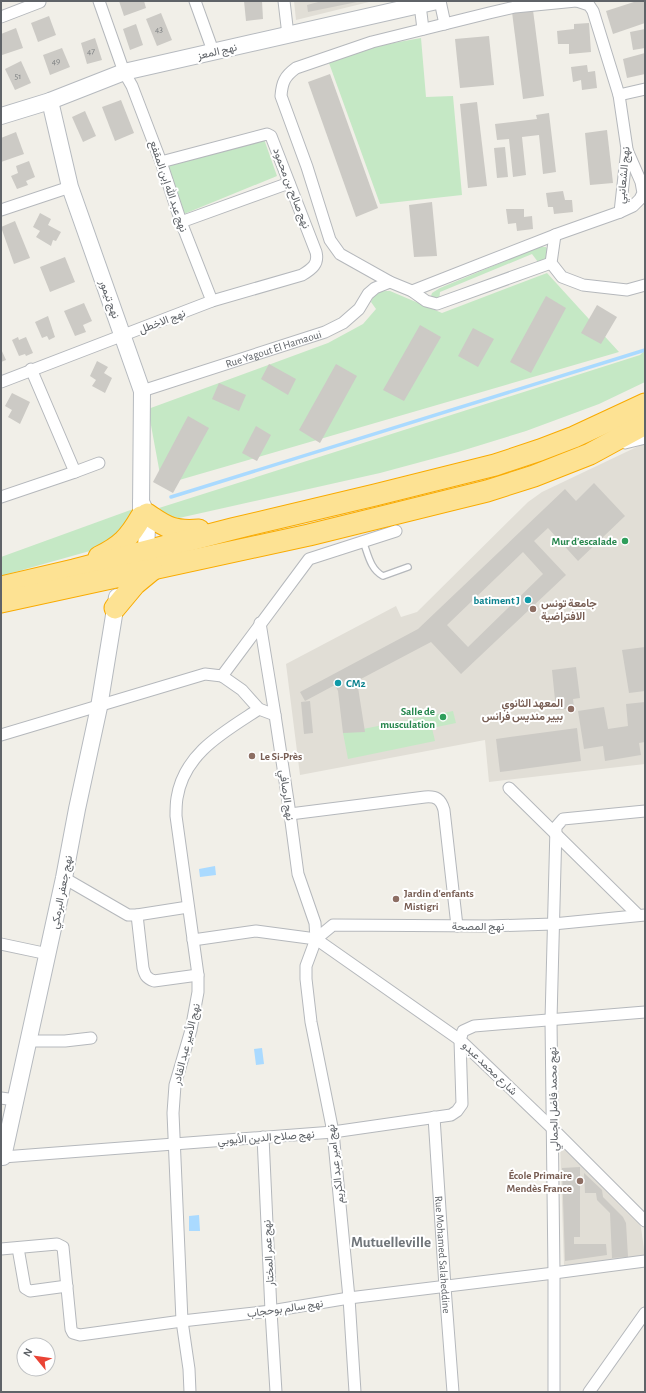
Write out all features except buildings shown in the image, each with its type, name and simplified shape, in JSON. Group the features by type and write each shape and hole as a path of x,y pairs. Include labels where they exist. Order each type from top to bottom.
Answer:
{"highway":[{"path":"4,596 73,578 135,565 309,535 487,491 534,476 590,454 642,418"},
{"path":"4,596 135,565 232,529 502,462 574,437 642,418"},
{"path":"73,578 124,541 132,532 143,511 163,525 174,530 188,531 232,529"},
{"path":"135,565 149,557 257,527 278,518"},
{"path":"113,613 135,584 135,565"},
{"path":"73,578 90,588 102,592 109,599 113,613"}],"street":[{"name":"نهج عبد الله إبن المقفع","path":"99,1 124,72 132,86 161,162 181,222 212,301"},
{"path":"194,1 213,51"},
{"path":"284,1 288,35"},
{"name":"نهج المعز","path":"1,116 50,101 124,72 437,1"},
{"path":"440,1 445,24"},
{"path":"551,263 442,304 437,304 426,301 412,291 390,282 340,254 330,240 307,167 281,96 282,85 288,74 296,68 372,42 515,7 576,1"},
{"name":"نهج الشعانبي","path":"412,291 555,235 620,212 627,149 619,95 593,11 589,5 576,1"},
{"path":"1,17 40,2"},
{"path":"420,5 423,29"},
{"path":"619,95 645,89"},
{"name":"نهج تيمور","path":"50,101 70,187 142,392 143,511 135,565"},
{"name":"نهج صالح بن محمود","path":"161,162 267,134 272,136 318,258"},
{"path":"620,212 633,206 640,199 643,193 627,149"},
{"path":"181,222 289,183"},
{"path":"1,210 70,187"},
{"path":"555,235 551,263 562,277 583,285 627,290 645,285"},
{"name":"نهج الاخطل","path":"1,382 31,369 212,301 302,275 316,263 318,258"},
{"name":"Rue Yagout El Hamaoui","path":"142,392 325,332 343,323 359,309 368,294 375,288 390,282"},
{"path":"31,369 75,472"},
{"path":"1,496 99,463"},
{"path":"222,676 309,559 396,531"},
{"name":"نهج جعفر البرمكي","path":"2,1157 8,1099 28,1041 48,954 99,707 116,584 135,565"},
{"name":"نهج الرصافي","path":"260,623 298,874 315,923 316,939"},
{"path":"2,737 205,674 222,676 242,690 259,709 275,715"},
{"name":"نهج الأمير عبد القادر","path":"190,1392 189,1369 182,1321 173,1113 175,1085 191,1030 198,992 198,975 176,816 177,796 183,778 195,757 213,739 259,709"},
{"path":"509,788 555,834 641,915"},
{"path":"290,814 432,796 439,799 443,804 444,810 457,926"},
{"path":"555,834 556,827 563,819 645,810"},
{"name":"نهج محمد فاضل الجمالي","path":"554,1392 551,1020 555,834"},
{"path":"64,878 128,915 188,907"},
{"path":"137,915 143,968 148,979 154,981 198,975"},
{"name":"نهج المصحة","path":"316,939 333,925 488,926 553,924 641,915"},
{"path":"193,940 256,931 316,939"},
{"name":"شارع محمد عبدو","path":"316,939 460,1040 645,1220"},
{"name":"نهج امير عبد الكريم","path":"316,939 306,966 306,979 311,1022 333,1132 349,1298 355,1392"},
{"path":"1,944 48,954"},
{"path":"460,1040 463,1031 474,1026 645,1012"},
{"path":"28,1041 65,1041 91,1038"},
{"name":"نهج صلاح الدين الأيوبي","path":"2,1157 333,1132 451,1115 462,1104 460,1040"},
{"name":"Rue Mohamed Salaheddine","path":"434,1118 453,1392"},
{"name":"نهج عمر المختار","path":"262,1137 276,1392"},
{"name":"نهج سالم بوحجاب","path":"1,1249 57,1244 63,1247 71,1329 73,1333 80,1335 271,1311 349,1298 645,1261"},
{"path":"18,1248 25,1288 30,1290 67,1286"},
{"path":"589,1392 645,1313"}],"lane":[{"path":"363,541 373,569 383,576 408,567"}],"shaded area":[{"path":"294,1 373,1 296,20"},
{"name":"جامعة تونس الافتراضية","path":"645,443 645,764 489,782 485,740 300,775 286,664 396,606 401,617 417,612 528,502 542,492"},
{"name":"École Primaire Mendès France","path":"560,1142 636,1219 641,1227 645,1257 564,1266"}],"green space":[{"path":"421,38 426,97 453,96 462,195 380,204 329,63 371,47"},
{"path":"264,139 277,176 184,214 166,166"},
{"path":"539,247 546,247 549,252 547,258 538,262 532,254 440,292 439,301 433,299 431,296 432,293 440,288"},
{"path":"547,273 619,352 162,485 148,409 328,343 363,324 376,309 371,302 374,296 380,292 390,291 442,313"},
{"path":"645,350 645,382 599,404 526,431 458,452 380,473 179,518 167,516 159,508 640,355"},
{"path":"136,508 111,545 1,576 1,557"},
{"path":"453,711 456,723 432,728 435,741 348,759 343,733"}],"water":[{"path":"215,866 216,875 200,877 199,869"},
{"path":"262,1048 264,1064 256,1065 254,1049"},
{"path":"199,1215 200,1231 189,1231 189,1216"}],"waterway":[{"path":"171,497 645,350"}],"place":[{"name":"Mur d'escalade","path":"625,541"},
{"name":"batiment J","path":"528,600"},
{"name":"جامعة تونس الافتراضية","path":"533,609"},
{"name":"CM2","path":"338,683"},
{"name":"المعهد الثانوي بيير منديس فرانس","path":"571,709"},
{"name":"Salle de musculation","path":"443,717"},
{"name":"Le Si-Près","path":"252,756"},
{"name":"Jardin d'enfants Mistigri","path":"396,899"},
{"name":"École Primaire Mendès France","path":"580,1181"}],"district":[{"name":"Mutuelleville","path":"391,1242"}]}
